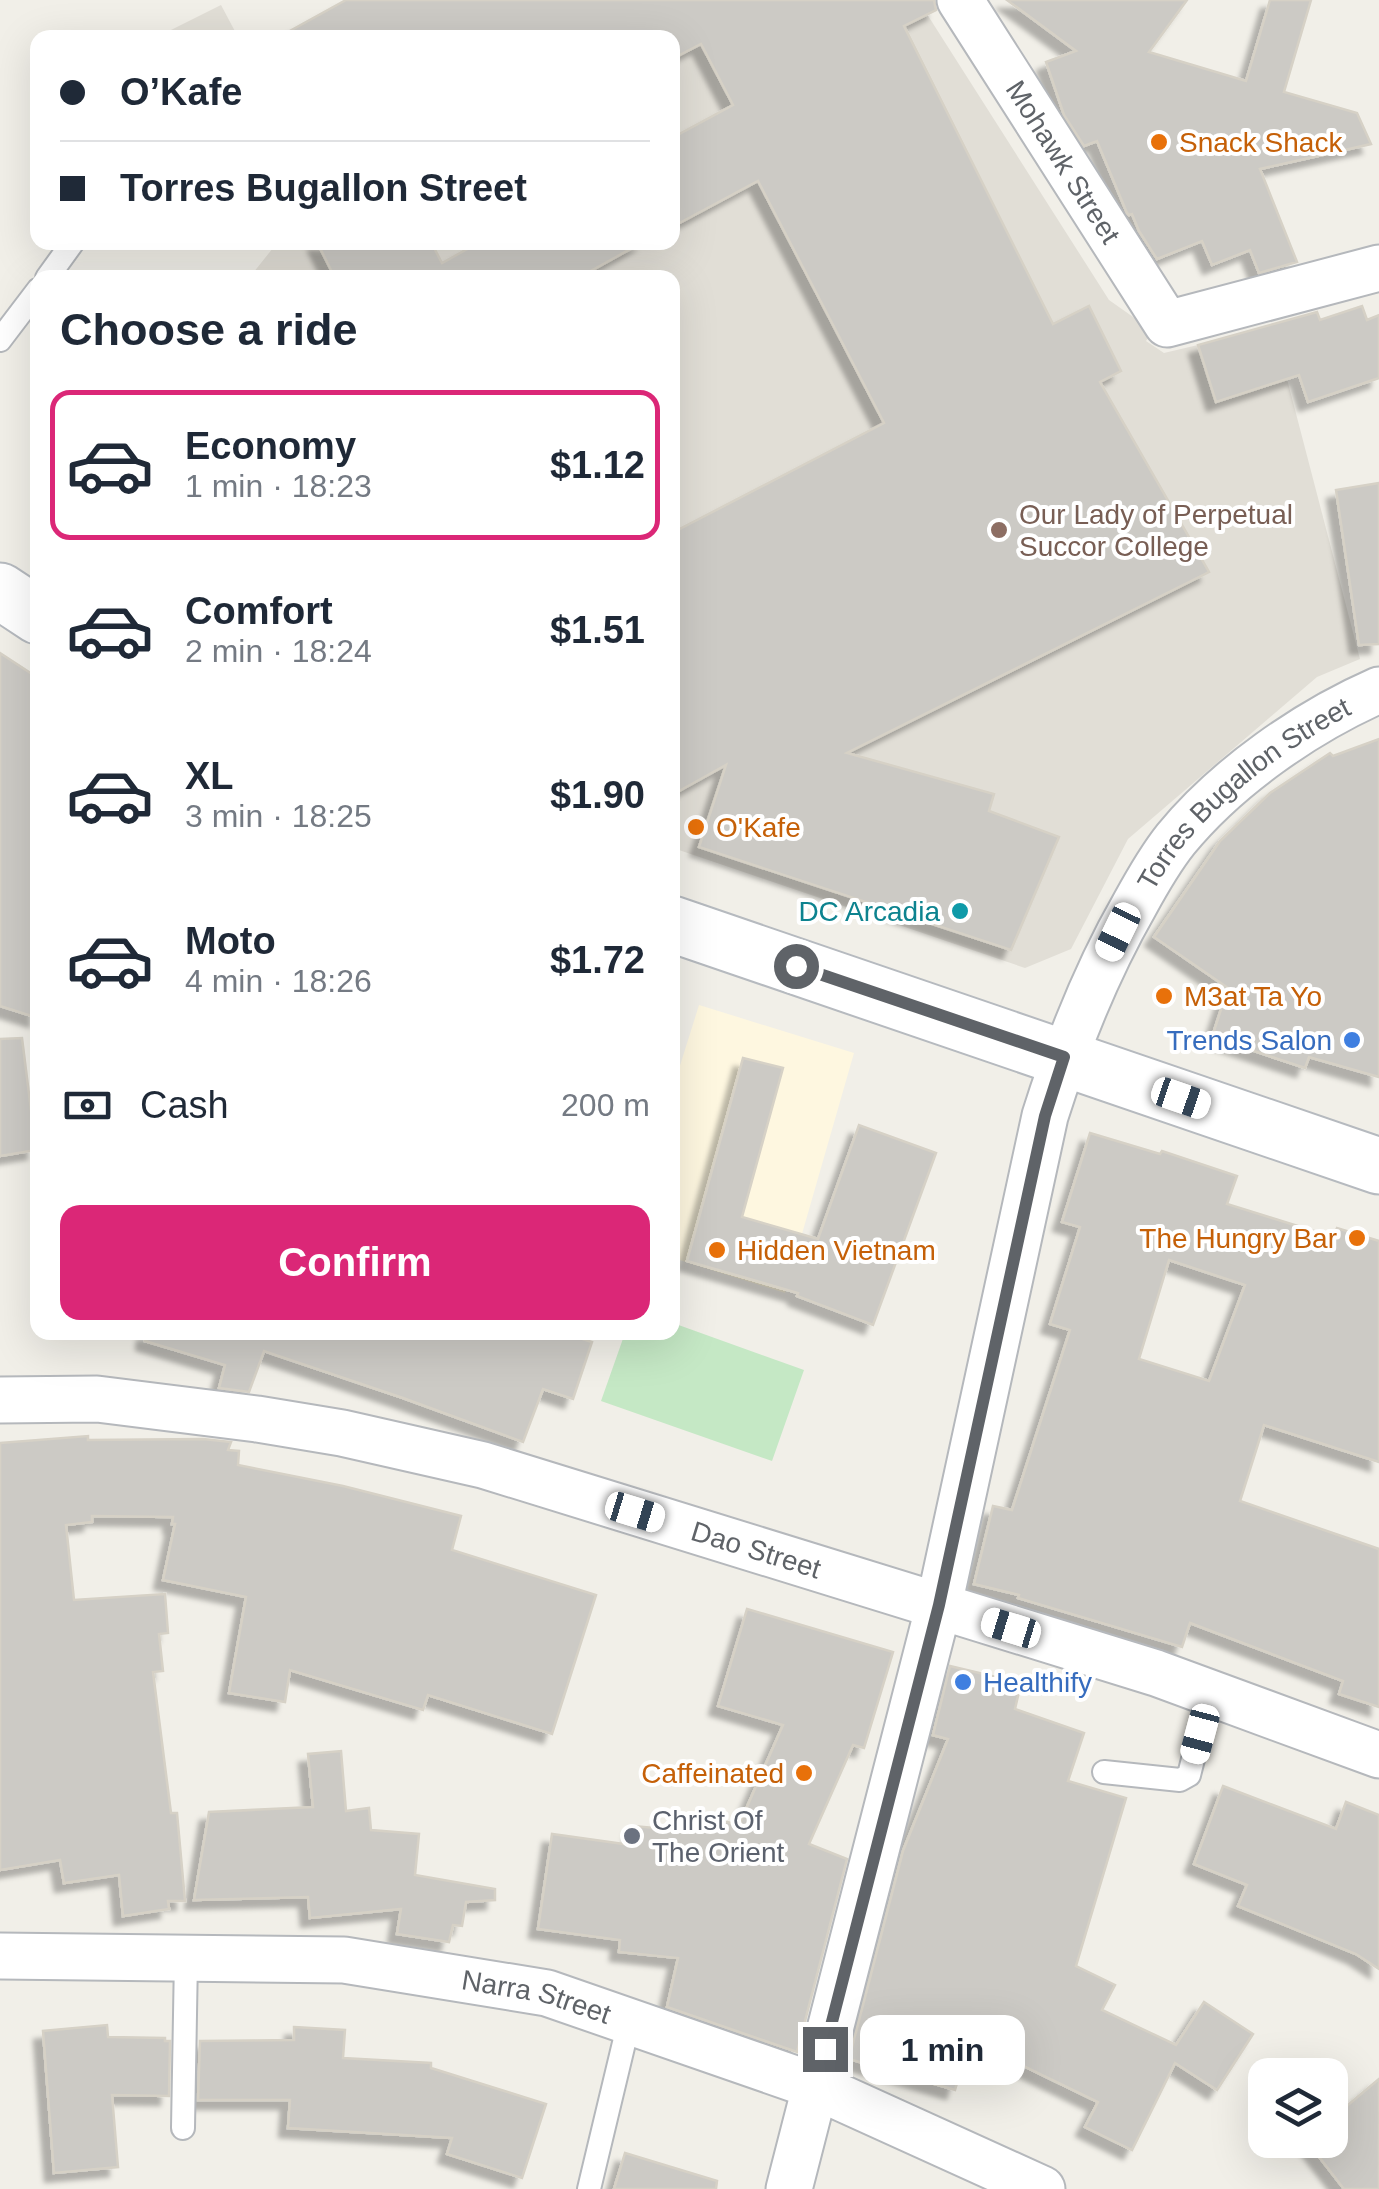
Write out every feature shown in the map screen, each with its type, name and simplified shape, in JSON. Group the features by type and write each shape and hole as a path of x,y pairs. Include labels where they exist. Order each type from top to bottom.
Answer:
{"main road":[{"path":"0,591 30,611"},
{"path":"680,927 1379,1166"}],"street":[{"name":"Mohawk Street","path":"960,0 1167,324 1379,268"},
{"name":"Torres Bugallon Street","path":"789,2189 939,1605 1045,1116 1064,1057 1118,932 1176,840 1218,794 1243,774 1326,716 1379,690"},
{"name":"Dao Street","path":"0,1400 97,1398 258,1419 342,1433 484,1465 1156,1673 1379,1755"},
{"name":"Narra Street","path":"0,1956 344,1960 547,1994 815,2086 1042,2189"}],"lane":[{"path":"0,340 30,301"},
{"path":"1104,1772 1180,1780 1189,1775 1210,1692"},
{"path":"184,2128 186,1958"},
{"path":"589,2189 629,2022"}],"shaded area":[{"name":"Our Lady of Perpetual Succor College","path":"918,0 1109,300 1153,331 1146,341 1164,353 1198,345 1216,401 1287,379 1360,659 1317,677 1128,839 1071,949 1025,968 680,850 680,270 255,270 271,250 680,250 680,37"},
{"path":"221,5 234,30 171,30"},
{"path":"699,1005 854,1053 785,1293 680,1260 680,1066"}],"green space":[{"path":"680,1326 804,1370 772,1461 601,1401 623,1340 680,1340"}],"building":[{"path":"346,0 934,0 936,10 904,26 1053,324 1089,306 1121,371 1100,382 1209,572 847,753 994,794 989,811 1059,837 1011,950 699,847 726,765 680,791 680,529 884,423 758,181 680,223 680,134 733,105 701,44 680,55 680,30 292,30"},
{"path":"1007,0 1187,0 1149,52 1246,81 1270,0 1311,0 1284,92 1357,113 1371,144 1260,169 1297,262 1259,273 1250,250 1212,265 1202,241 1157,259 1132,214 1127,213 1097,141 1084,146 1064,115 1046,62 1076,51"},
{"path":"321,250 435,250 442,263 466,250 629,250 592,270 331,270"},
{"path":"1362,306 1367,320 1379,315 1379,378 1308,402 1299,375 1216,402 1198,345 1317,312 1320,320"},
{"path":"1379,483 1379,644 1359,645 1336,490"},
{"path":"0,653 30,673 30,1015 0,1006"},
{"path":"1379,739 1379,1077 1309,1057 1305,1068 1212,1037 1228,988 1154,937 1220,841 1270,793 1330,753 1333,756"},
{"path":"22,1038 30,1102 30,1151 0,1156 0,1039"},
{"path":"743,1058 783,1068 742,1217 818,1239 859,1125 936,1153 873,1325 797,1296 798,1293 687,1261"},
{"path":"1090,1133 1237,1176 1227,1204 1333,1237 1337,1228 1379,1241 1379,1462 1264,1425 1240,1501 1379,1549 1379,1707 1339,1694 1343,1681 1190,1623 1182,1647 974,1584 993,1506 1012,1510 1070,1330 1050,1324 1080,1227 1062,1222","holes":["1169,1260 1245,1285 1209,1381 1139,1359"]},
{"path":"145,1341 592,1342 573,1399 543,1389 523,1442 264,1351 249,1392 219,1388 225,1365"},
{"path":"88,1436 88,1440 231,1442 228,1450 239,1451 238,1465 461,1516 452,1550 596,1595 552,1734 428,1695 423,1710 290,1670 285,1702 229,1693 246,1597 163,1580 175,1524 173,1517 92,1516 92,1522 66,1525 74,1600 165,1594 168,1633 159,1634 163,1671 153,1672 171,1813 177,1813 185,1901 168,1901 169,1909 123,1916 119,1875 64,1883 60,1860 0,1870 0,1443"},
{"path":"747,1609 893,1652 864,1748 853,1745 809,1844 847,1859 797,2052 667,2007 678,1958 619,1952 620,1940 538,1929 552,1834 631,1845 634,1826 699,1832 704,1816 739,1825 783,1725 718,1706"},
{"path":"950,1666 1021,1683 1015,1709 1084,1733 1068,1781 1126,1798 1076,1966 1115,1985 1102,2010 1176,2045 1204,2002 1253,2034 1217,2090 1175,2063 1132,2150 1085,2127 1098,2102 970,2040 955,2090 849,2059 903,1851 948,1739 933,1735"},
{"path":"341,1751 346,1811 369,1808 371,1830 419,1834 415,1875 495,1889 495,1900 466,1902 462,1926 453,1925 449,1942 397,1934 401,1909 310,1918 308,1897 194,1900 209,1812 313,1807 308,1754"},
{"path":"1223,1786 1336,1829 1346,1802 1379,1815 1379,1969 1356,1954 1238,1906 1247,1885 1194,1864"},
{"path":"107,2025 108,2037 170,2041 169,2096 112,2095 118,2167 54,2173 43,2031"},
{"path":"294,2027 345,2030 343,2058 431,2063 431,2068 546,2104 522,2178 447,2154 452,2138 288,2128 290,2100 198,2100 200,2041 294,2040"},
{"path":"1379,2079 1379,2189 1344,2189 1320,2158 1348,2158 1348,2105"},
{"path":"625,2153 717,2181 716,2189 614,2189"}],"place":[{"name":"Snack Shack","path":"1159,142"},
{"name":"Our Lady of Perpetual Succor College","path":"999,530"},
{"name":"O'Kafe","path":"696,827"},
{"name":"DC Arcadia","path":"960,911"},
{"name":"M3at Ta Yo","path":"1164,996"},
{"name":"Trends Salon","path":"1352,1040"},
{"name":"The Hungry Bar","path":"1357,1238"},
{"name":"Hidden Vietnam","path":"717,1250"},
{"name":"Healthify","path":"963,1682"},
{"name":"Caffeinated","path":"804,1773"},
{"name":"Christ Of The Orient","path":"632,1836"}],"route":[{"path":"796,966 1064,1057 1045,1116 939,1605 825,2049"}]}
